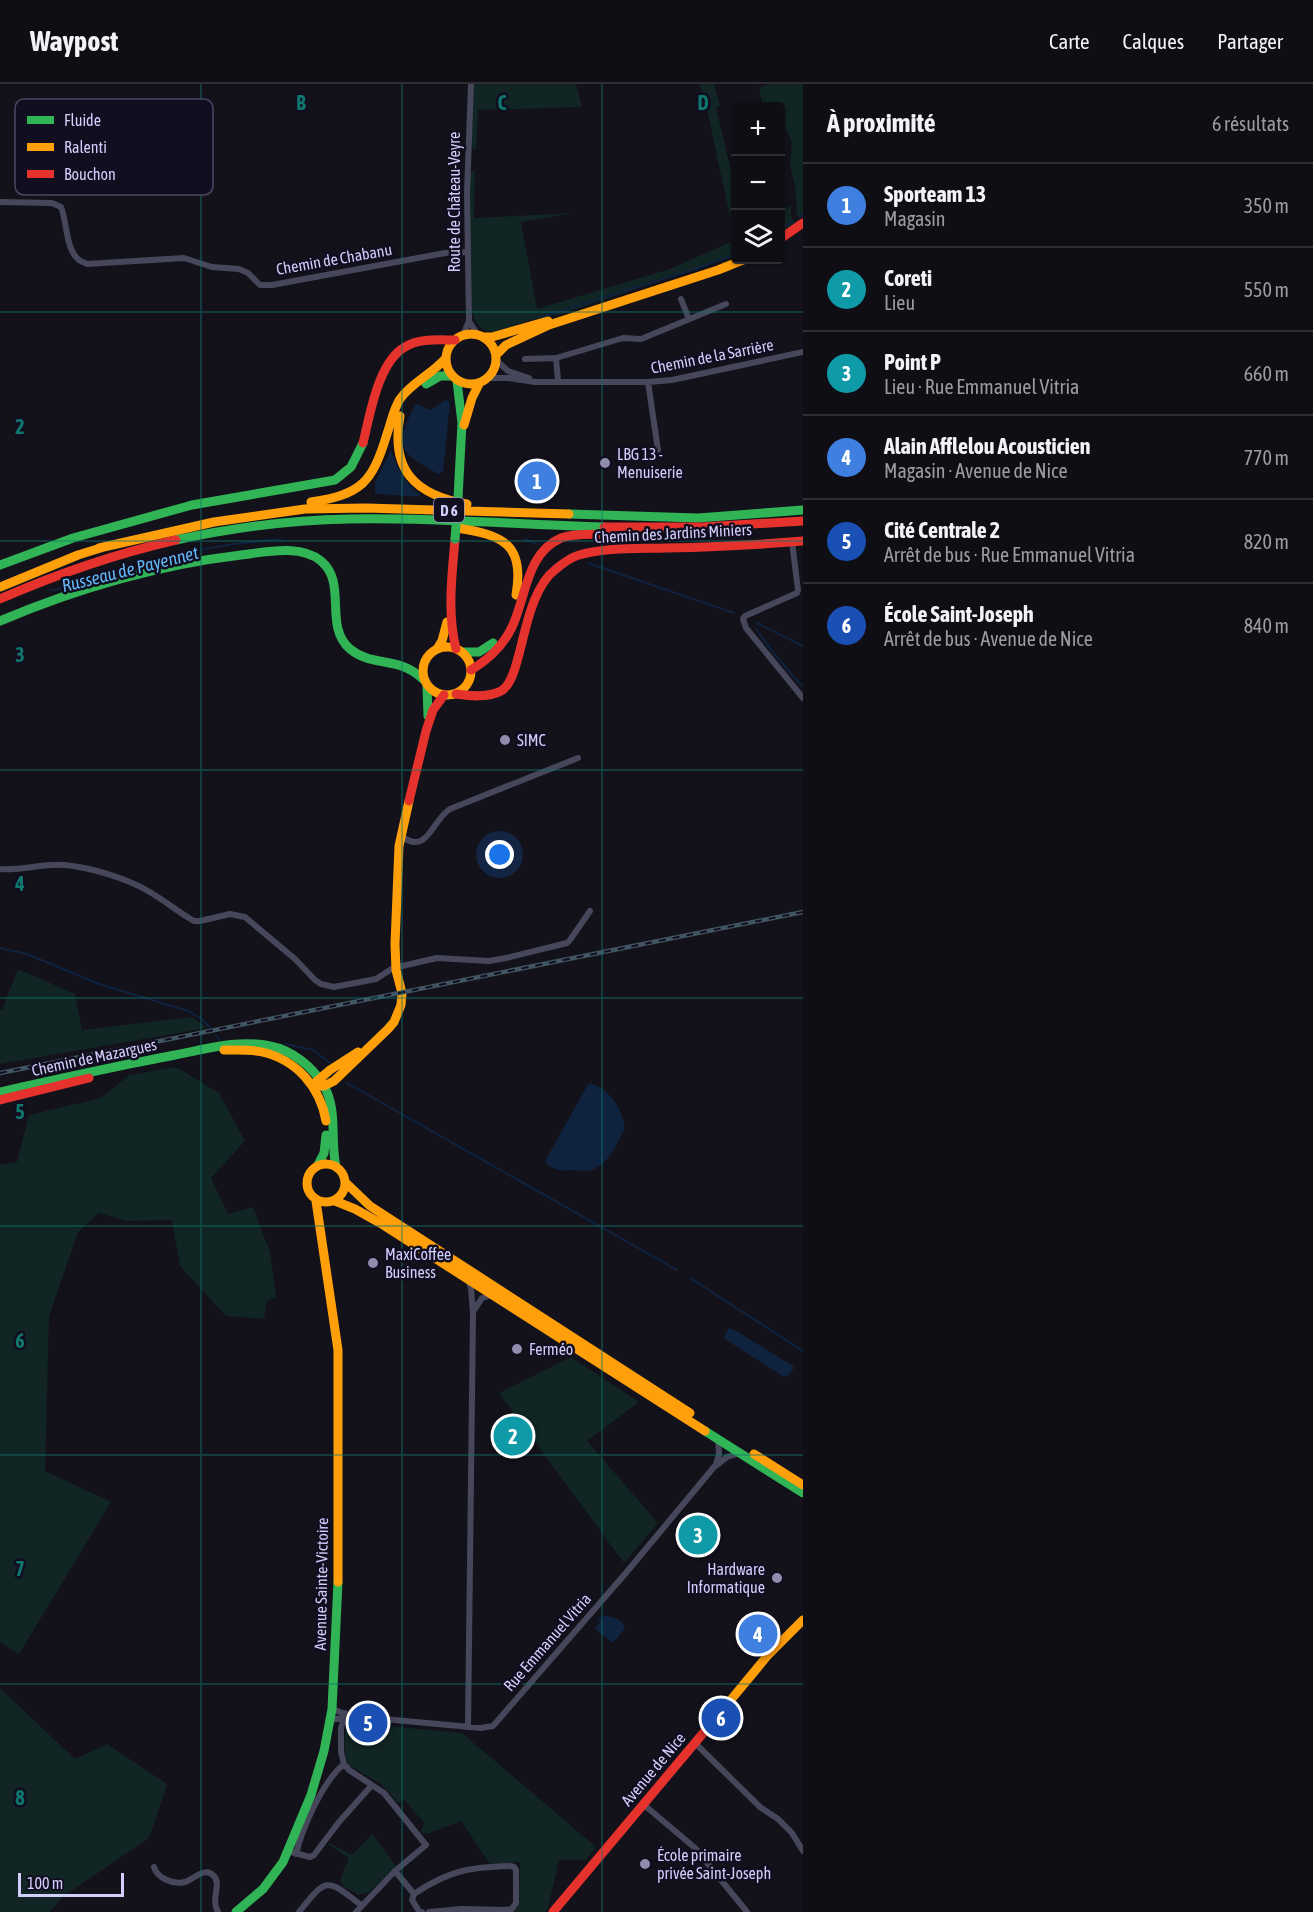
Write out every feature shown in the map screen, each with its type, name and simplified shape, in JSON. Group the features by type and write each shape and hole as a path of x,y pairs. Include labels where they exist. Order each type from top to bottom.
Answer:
{"main road":[{"path":"785,236 803,223"},
{"path":"461,436 472,398 479,384 492,373 496,358 506,345 527,334 733,264"},
{"path":"0,565 73,538 170,511 224,499 335,480 348,472 359,455 381,381 396,351 416,342 503,334 620,301"},
{"path":"481,336 494,348 496,358"},
{"path":"99,548 164,528 211,517 331,500 350,494 362,487 379,461 394,410 400,400 407,391 440,365 459,337"},
{"path":"431,340 444,346 448,371 455,379 460,396 461,436 451,630 459,650 470,664 474,685 488,694"},
{"path":"479,384 467,384 445,376 434,378 418,390 405,405 399,416 397,443 400,459 406,472 434,495 472,505 609,516"},
{"name":"D 6","path":"0,587 99,548 213,522 305,510 387,508 698,518 803,510"},
{"name":"D 6","path":"0,599 85,565 142,548 208,533 261,525 368,519 610,528 803,521"},
{"path":"261,525 357,523 443,526 479,531 500,539 515,555 520,566 519,581 500,636 489,647 478,653 471,654 451,647 434,651 413,663 400,664"},
{"path":"456,694 466,687 471,674 506,638 516,618 538,557 548,546 561,538 803,526"},
{"name":"Chemin des Jardins Miniers","path":"488,694 501,690 510,682 537,591 554,570 577,555 610,549 733,546 803,541"},
{"path":"0,621 45,603 143,572 206,559 295,551 316,557 331,573 336,626 345,644 361,656 414,669 426,683 428,709 426,731"},
{"path":"451,602 442,641 423,664 422,672 426,683 430,690 444,696 488,694"},
{"path":"319,1084 378,1038 394,1022 401,1005 402,993 396,967 395,921 401,836 426,731 434,710 444,696"},
{"path":"167,1058 201,1051 245,1050 263,1052 288,1062 307,1078 319,1084 331,1107 331,1142 336,1167"},
{"name":"Chemin de Mazargues","path":"0,1092 105,1068 167,1058"},
{"name":"Chemin de Mazargues","path":"0,1100 167,1058"},
{"path":"319,1084 327,1127 324,1153 318,1165 309,1174 306,1184 309,1194 355,1209 380,1223 803,1493"},
{"path":"318,1165 330,1164 344,1176 343,1193 326,1201"},
{"path":"345,1182 369,1206 803,1485"},
{"name":"Avenue Sainte-Victoire","path":"236,1912 263,1889 292,1852 324,1751 332,1709 338,1585 338,1350 322,1230 326,1201"},
{"name":"Avenue de Nice","path":"559,1912 768,1655 803,1620"},
{"name":"Avenue de Nice","path":"553,1912 780,1648 803,1626"}],"street":[{"name":"Route de Château-Veyre","path":"459,337 469,321 467,252 471,84"},
{"name":"Chemin de Chabanu","path":"0,202 52,203 61,207 71,249 78,259 87,264 184,258 212,267 239,269 248,273 260,285 272,285 445,253 467,252"},
{"path":"681,299 688,320"},
{"path":"525,359 556,358 623,338 641,339 726,304"},
{"path":"469,321 481,336"},
{"name":"Chemin de la Sarrière","path":"556,382 672,380 803,352"},
{"path":"496,358 508,371 524,377 556,382"},
{"path":"556,358 556,382"},
{"path":"488,378 556,382"},
{"path":"648,382 658,450"},
{"path":"792,542 797,593 745,616 743,619 746,628 803,698"},
{"path":"401,836 411,842 420,842 427,838 441,816 450,809 578,758"},
{"path":"0,869 75,866 142,888 194,921 224,914 240,915 248,918 284,948 315,980 334,987 376,980 396,967 440,958 489,961 567,943 590,911"},
{"path":"468,1279 473,1313 468,1727"},
{"path":"473,1313 479,1300 493,1295"},
{"path":"714,1467 720,1454 717,1437"},
{"path":"714,1467 727,1457 741,1453"},
{"name":"Rue Emmanuel Vitria","path":"348,1715 481,1728 493,1726 714,1467"},
{"path":"332,1709 348,1715"},
{"path":"330,1720 348,1715"},
{"path":"348,1715 341,1728 341,1752 344,1764 388,1797 426,1845 395,1871 356,1912"},
{"path":"698,1746 760,1807 778,1819 792,1833 803,1851"},
{"path":"344,1764 334,1772 292,1852 310,1857 314,1855 339,1822 372,1785"},
{"path":"644,1806 695,1848 747,1912"},
{"path":"422,1912 418,1911 412,1900 414,1894 441,1877 477,1868 510,1866 516,1870 516,1903 512,1909 461,1909 429,1912"},
{"path":"153,1867 159,1876 171,1882 186,1882 205,1872 212,1874 218,1885 214,1905 218,1912"},
{"path":"395,1871 414,1894"},
{"path":"299,1912 319,1887 331,1885 337,1886 361,1905"}],"green space":[{"path":"472,84 576,84 582,107 478,110 476,150 471,148"},
{"path":"699,84 714,84 720,106 716,108 731,170 731,221 705,100"},
{"path":"768,84 803,84 803,216 800,218 797,214 795,187 790,165 792,142 785,129 785,102 762,102 759,88"},
{"path":"475,170 474,218 576,213 521,222 537,309 670,269 731,242 731,257 561,314 531,320 493,332 488,331 478,324 471,307 470,172"},
{"path":"791,205 791,217 795,223 785,229 785,210"},
{"path":"18,969 75,994 82,1030 191,1017 207,1028 0,1064 0,1010 2,1010"},
{"path":"176,1067 219,1093 245,1141 211,1178 228,1214 253,1207 270,1252 276,1297 267,1301 264,1319 226,1316 180,1266 172,1220 126,1221 99,1213 78,1232 49,1316 45,1471 111,1502 19,1654 0,1642 0,1165 17,1162 29,1115 101,1098 129,1075"},
{"path":"571,1357 639,1402 587,1441 658,1523 624,1563 499,1393"},
{"path":"0,1688 75,1759 107,1744 167,1784 149,1838 64,1896 50,1912 0,1912"},
{"path":"355,1723 462,1733 596,1847 586,1860 559,1860 548,1908 545,1912 515,1912 519,1903 520,1862 490,1864 461,1821 427,1834 420,1833 424,1823 404,1799 398,1803 381,1784 349,1765 345,1751 345,1735 347,1726"},
{"path":"372,1834 396,1866 369,1892 359,1895 343,1886 340,1880 349,1858 328,1844 352,1855"}],"water":[{"path":"446,400 450,403 443,472 438,474 409,455 403,443 403,437 406,423 415,405 418,404 430,410"},
{"path":"391,450 402,474 420,494 420,497 375,493 375,482"},
{"path":"590,1083 604,1090 614,1101 622,1114 625,1129 612,1152 598,1167 587,1171 553,1168 545,1161"},
{"path":"729,1328 794,1368 789,1375 784,1377 728,1341 724,1337"},
{"path":"605,1615 620,1620 625,1628 613,1643 595,1629 600,1622 597,1620"}],"waterway":[{"path":"785,227 792,222"},
{"path":"540,317 731,256"},
{"name":"Russeau de Payennet","path":"50,590 181,553 281,539"},
{"path":"524,539 537,544"},
{"path":"588,563 734,613"},
{"path":"757,623 803,646"},
{"path":"756,629 802,686"},
{"path":"0,948 27,954 99,984 188,1011 202,1019 210,1028"},
{"path":"216,1035 219,1039"},
{"path":"286,1044 313,1050 330,1063"},
{"path":"347,1083 677,1270"},
{"path":"690,1278 803,1351"}],"railway":[{"path":"0,1073 803,912"}],"traffic: fast":[{"path":"426,384 440,376 452,376"},
{"path":"457,381 462,423 458,498"},
{"path":"0,565 73,538 192,505 335,480 351,467 363,443"},
{"path":"455,539 458,498"},
{"path":"569,514 698,518 803,510"},
{"path":"176,540 261,525 348,519 444,520 604,527"},
{"path":"0,621 88,588 148,572 210,559 282,550 303,552 321,561 329,570 335,592 338,629 342,640 350,649 368,658 405,667 424,680"},
{"path":"462,652 479,652 493,643"},
{"path":"427,686 428,716"},
{"path":"0,1092 222,1046 246,1044 270,1046 286,1051 301,1060 324,1086 331,1105 336,1167"},
{"path":"318,1165 324,1153 326,1135"},
{"path":"705,1431 803,1493"},
{"path":"236,1912 263,1889 283,1862 311,1795 324,1751 332,1709 338,1582"}],"traffic: slow":[{"path":"496,355 506,345 549,325 733,264"},
{"path":"484,337 492,337 548,321"},
{"path":"466,334 476,334 489,341 496,354 496,359 496,364 489,377 476,384 466,384 457,380 450,373 446,364 446,354 450,345 457,338 466,334"},
{"path":"311,502 354,490 370,475 382,451 400,399 445,359"},
{"path":"464,425 479,384"},
{"path":"400,416 399,452 403,466 411,477 421,487 434,494 467,504"},
{"path":"99,548 214,522 305,509 366,508 569,514"},
{"path":"457,528 487,534 507,545 517,564 516,595"},
{"path":"0,587 78,555 107,546"},
{"path":"437,649 442,641 447,622"},
{"path":"442,647 452,647 464,654 471,666 471,671 471,676 464,688 452,695 442,695 427,684 423,676 423,666 434,651 442,647"},
{"path":"313,1086 324,1086 334,1081 388,1029 394,1022 401,1005 402,993 396,970 395,944 399,846 409,801"},
{"path":"224,1050 262,1052 286,1061 296,1068 312,1086 326,1121"},
{"path":"316,1082 358,1052"},
{"path":"326,1164 340,1169 345,1183 340,1197 326,1202 312,1197 307,1183 312,1169 326,1164"},
{"path":"345,1182 370,1206 690,1413"},
{"path":"316,1201 338,1350 338,1582"},
{"path":"335,1201 380,1223 705,1431"},
{"path":"754,1454 803,1485"},
{"path":"715,1719 768,1655 803,1620"}],"traffic: jam":[{"path":"785,236 803,223"},
{"path":"363,443 376,390 388,364 396,354 416,342 455,340"},
{"path":"604,527 703,527 803,521"},
{"path":"471,670 494,652 508,634 534,565 549,545 566,536 607,534"},
{"path":"455,539 451,608 456,649"},
{"path":"0,599 86,565 176,540"},
{"path":"456,694 490,695 501,691 508,683 514,671 535,598 544,582 556,569 576,556 611,550 803,541"},
{"path":"409,801 426,731 433,710 444,695"},
{"path":"0,1100 89,1078"},
{"path":"553,1912 715,1719"}],"place":[{"name":"LBG 13 - Menuiserie","path":"605,463"},
{"name":"Sporteam 13","path":"537,481"},
{"name":"SIMC","path":"505,740"},
{"name":"MaxiCoffee Business","path":"373,1263"},
{"name":"Ferméo","path":"517,1349"},
{"name":"Coreti","path":"513,1436"},
{"name":"Point P","path":"698,1535"},
{"name":"Hardware Informatique","path":"777,1578"},
{"name":"Alain Afflelou Acousticien","path":"758,1634"},
{"name":"École Saint-Joseph","path":"721,1718"},
{"name":"Cité Centrale 2","path":"368,1723"},
{"name":"École primaire privée Saint-Joseph","path":"645,1864"}]}
